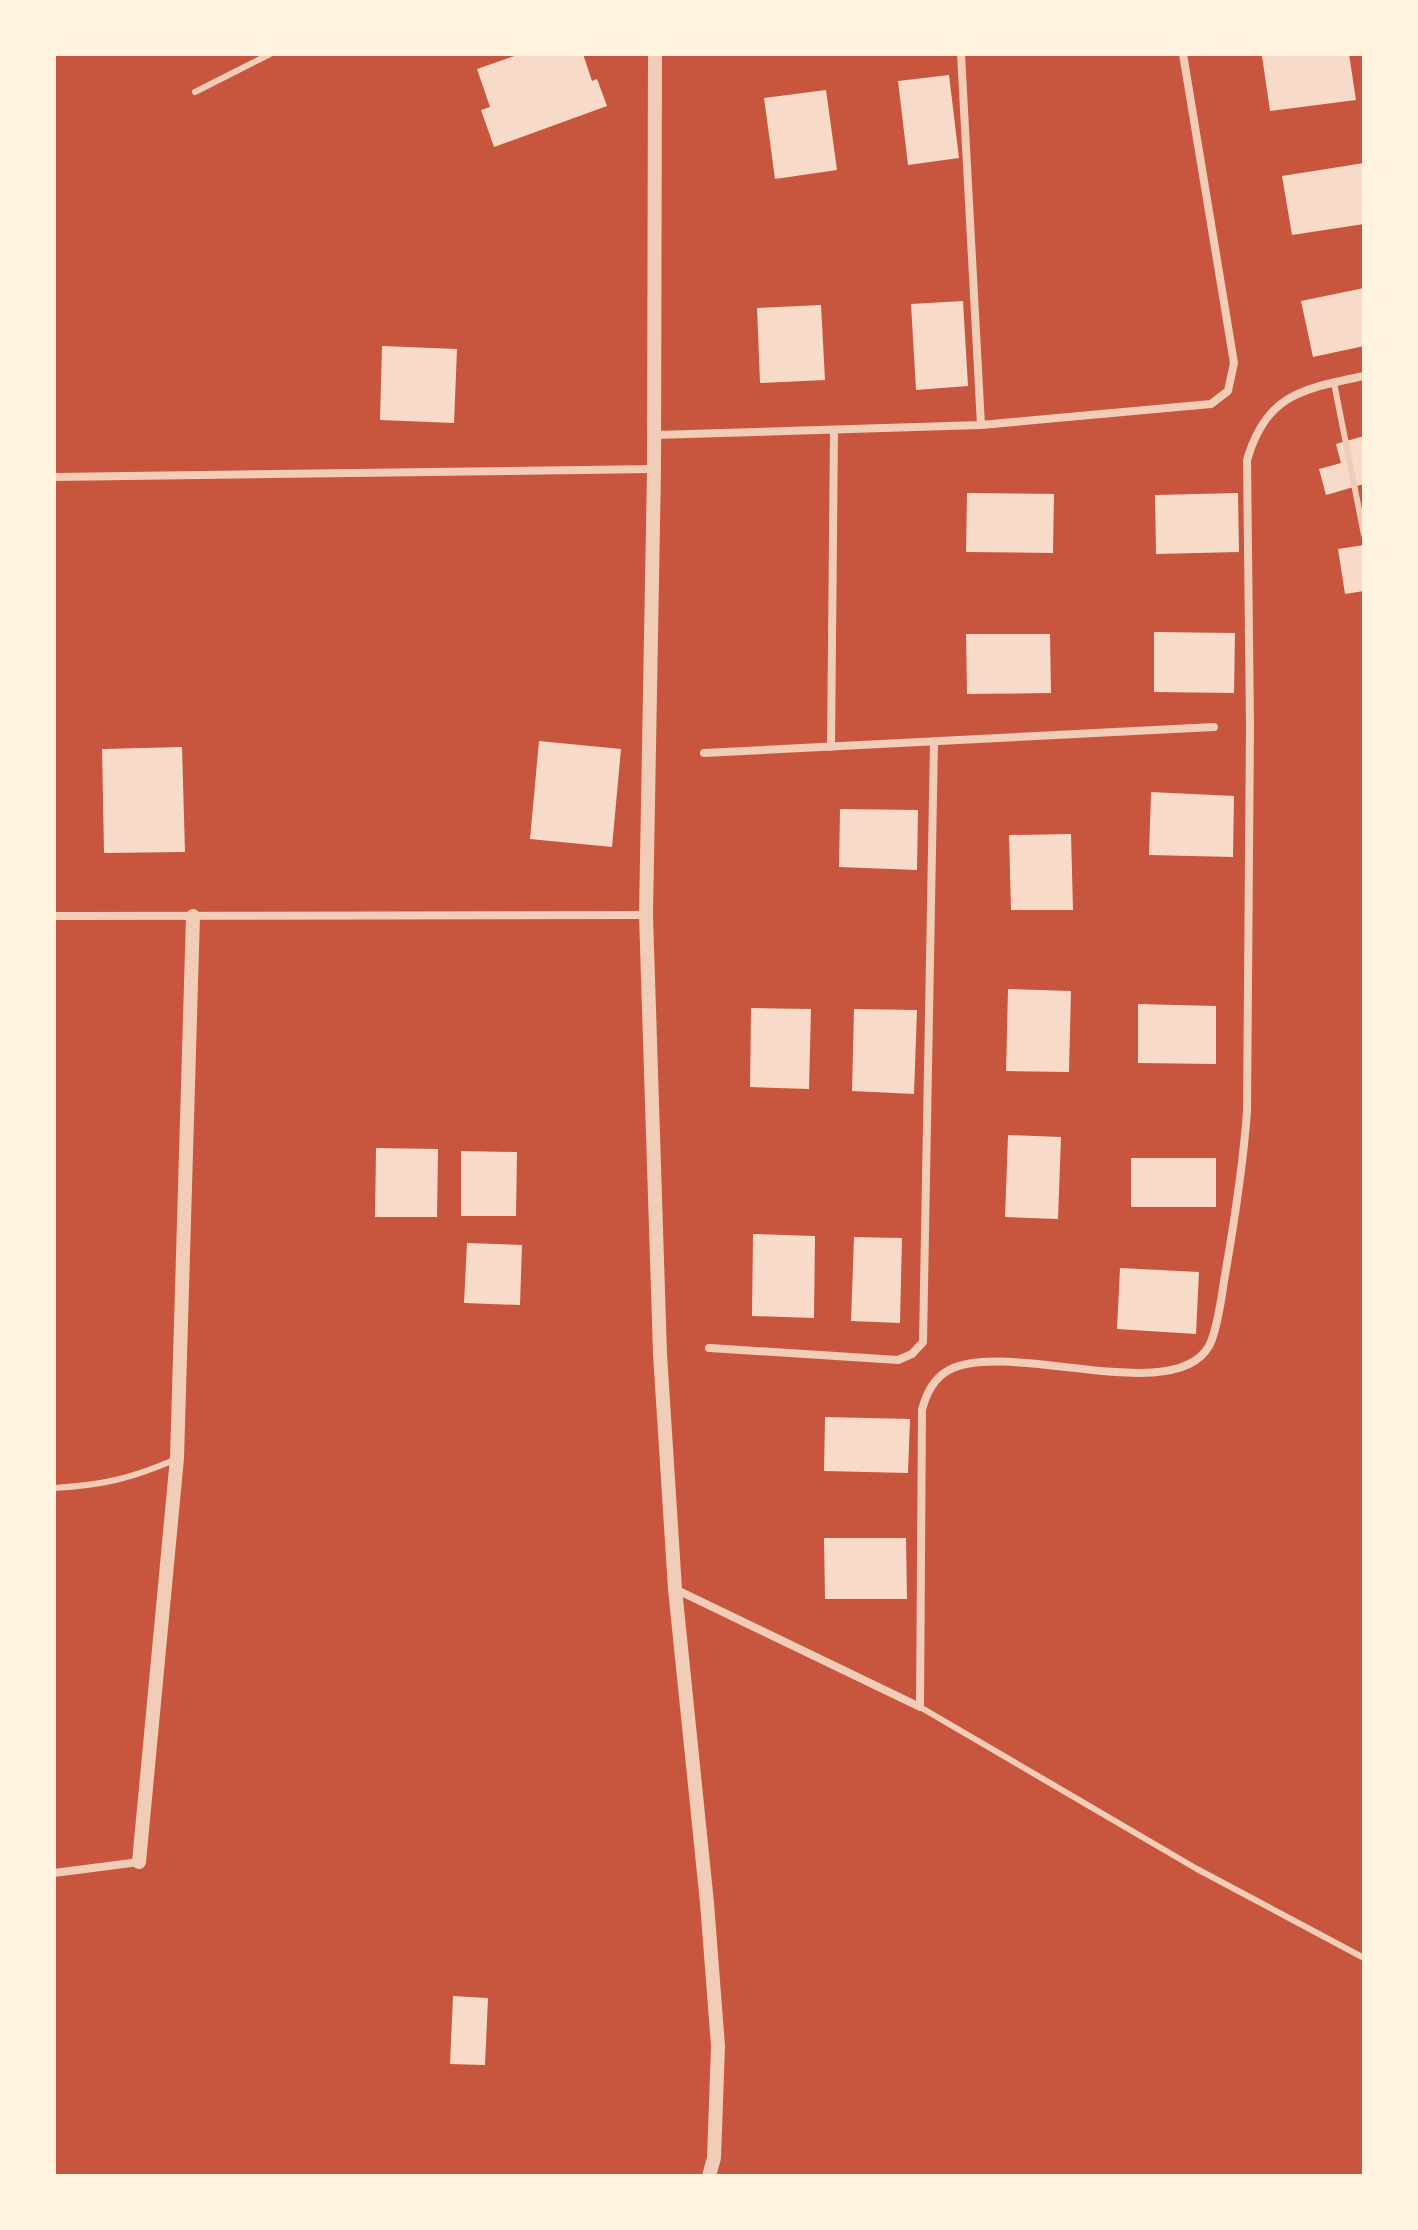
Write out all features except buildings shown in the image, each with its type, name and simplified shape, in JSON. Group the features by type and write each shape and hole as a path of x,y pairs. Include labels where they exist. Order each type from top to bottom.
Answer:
{"street":[{"path":"655,54 655,435 646,915 660,1354 675,1589 707,1903 718,2046 714,2158 709,2176"},
{"path":"961,54 981,425"},
{"path":"655,435 981,425 1211,404 1228,391 1234,363 1183,54"},
{"path":"675,1589 920,1707 922,1410 926,1394 949,1370 985,1362 1018,1362 1122,1373 1154,1372 1176,1369 1195,1360 1209,1347 1221,1301 1243,1173 1247,1111 1250,726 1247,460 1255,433 1288,397 1364,376"},
{"path":"831,747 834,430"},
{"path":"54,477 654,469"},
{"path":"704,753 1214,727"},
{"path":"709,1348 898,1360 912,1354 923,1342 934,741"},
{"path":"54,916 646,915"},
{"path":"54,1873 139,1862 177,1458 193,916"}],"lane":[{"path":"195,92 270,54"},
{"path":"1334,383 1364,535"},
{"path":"54,1488 110,1483 137,1476 177,1458"},
{"path":"920,1707 1197,1869 1364,1958"}]}
